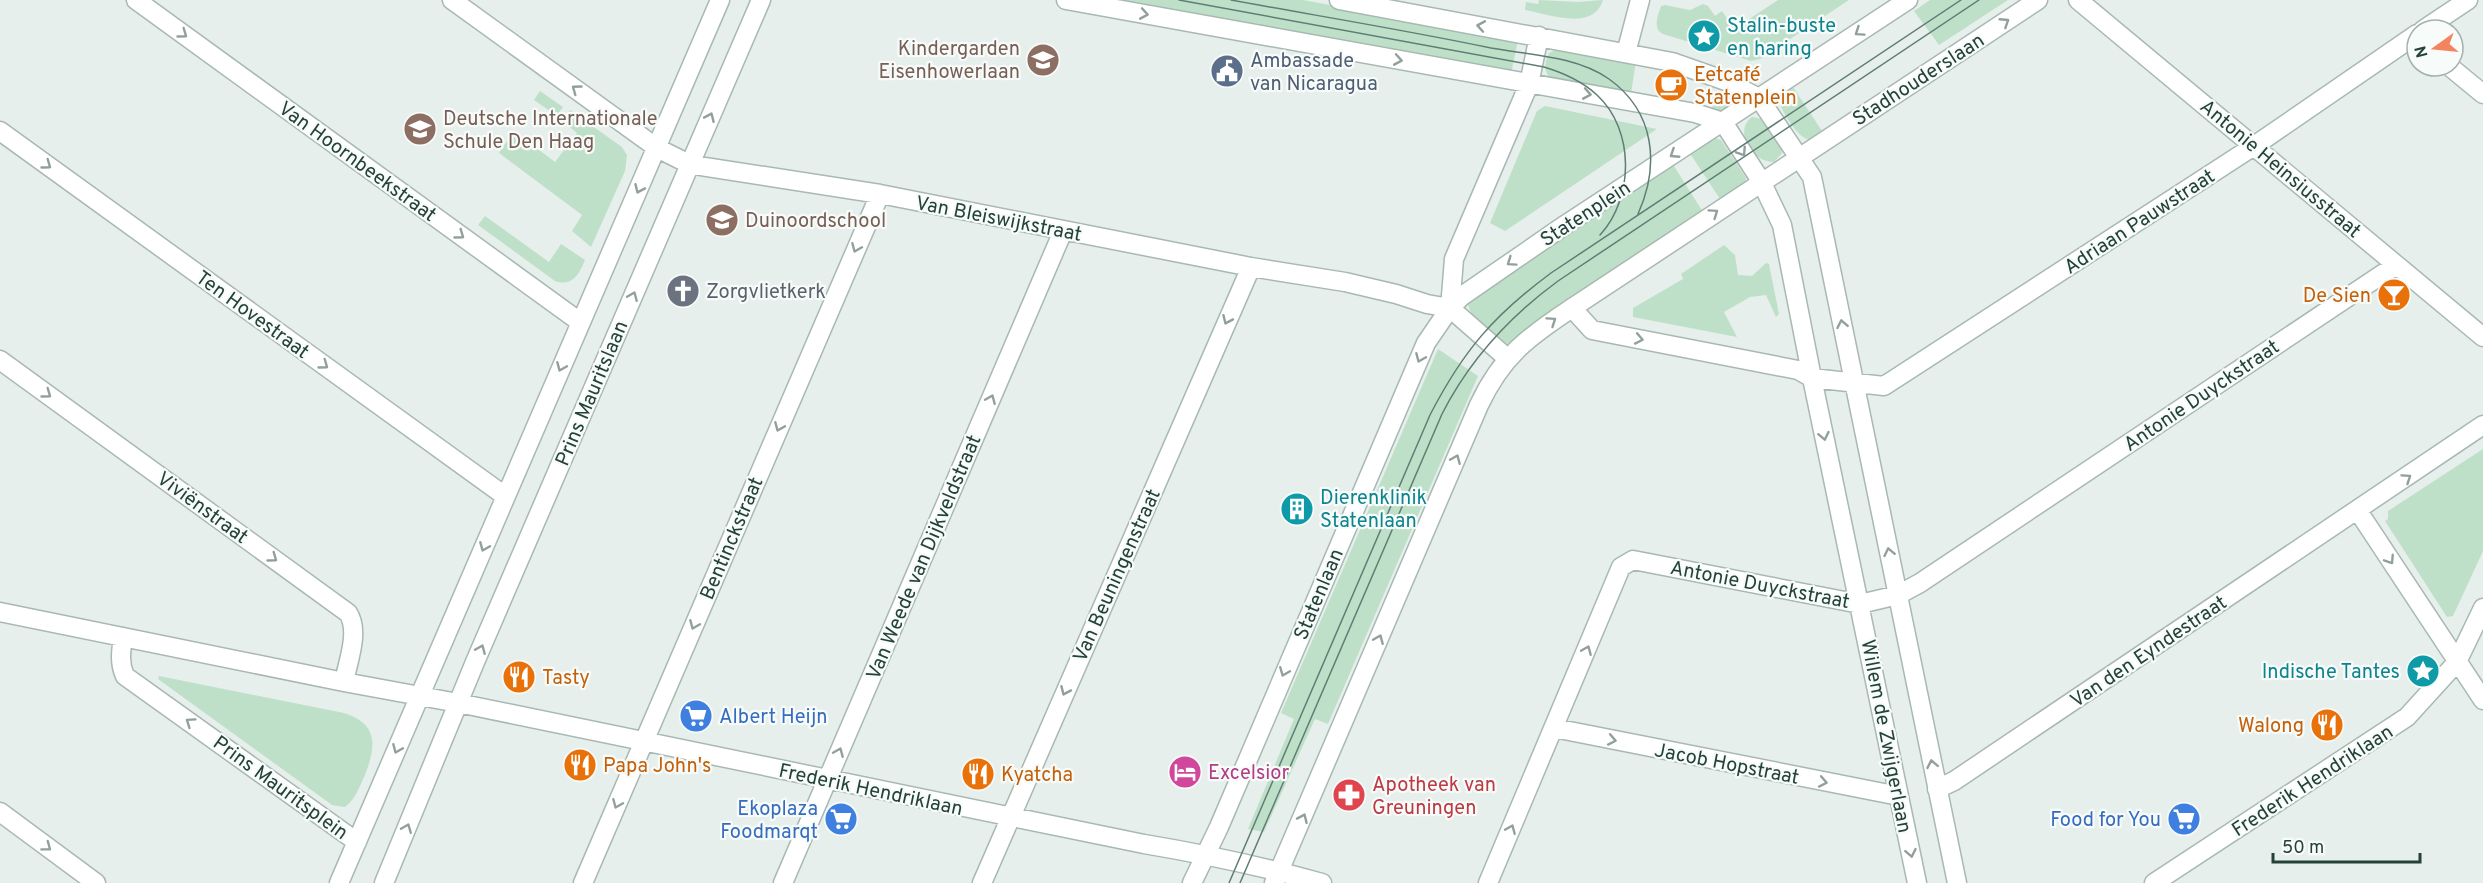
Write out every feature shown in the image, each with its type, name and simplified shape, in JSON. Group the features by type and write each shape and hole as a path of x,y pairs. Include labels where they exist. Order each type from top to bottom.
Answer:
{"street":[{"name":"Van Hoornbeekstraat","path":"136,0 580,322"},
{"name":"Van Bleiswijkstraat","path":"452,0 657,148 689,164 879,194 1251,267 1345,282 1450,308"},
{"name":"Prins Mauritslaan","path":"420,695 720,0"},
{"name":"Prins Mauritslaan","path":"387,876 458,703 761,0"},
{"path":"1066,0 1695,113 1723,122 1761,182 1782,225 1812,378"},
{"path":"1339,0 1672,62 1726,81 1759,98 1812,177 1854,381 1812,378 1798,370 1592,330 1572,308"},
{"path":"1626,52 1640,0"},
{"path":"1759,98 1908,0"},
{"name":"Stadhouderslaan","path":"1798,157 2038,0"},
{"name":"Antonie Heinsiusstraat","path":"2078,0 2483,337"},
{"name":"Adriaan Pauwstraat","path":"2442,18 2468,0"},
{"path":"1507,358 1450,308 1454,259 1529,84 1539,36"},
{"name":"Adriaan Pauwstraat","path":"1854,381 1884,386 1904,375 2254,146 2405,44"},
{"path":"2464,78 2483,94"},
{"name":"Statenplein","path":"1450,308 1462,296 1526,252 1759,98"},
{"name":"Ten Hovestraat","path":"0,131 506,496"},
{"path":"1276,877 1490,381 1507,358 1544,327 1798,157"},
{"name":"Bentinckstraat","path":"584,883 879,194"},
{"name":"Van Weede van Dijkveldstraat","path":"783,883 1063,231"},
{"name":"Antonie Duyckstraat","path":"1488,883 1621,567 1633,560 1860,604 1898,595 1920,583 2396,264"},
{"name":"Van Beuningenstraat","path":"982,883 1251,267"},
{"name":"Statenlaan","path":"1192,883 1426,343 1450,308"},
{"name":"Viviënstraat","path":"0,360 348,613 353,621 353,633 344,682"},
{"name":"Willem de Zwijgerlaan","path":"1812,378 1917,883"},
{"name":"Willem de Zwijgerlaan","path":"1854,381 1957,883"},
{"name":"Van den Eyndestraat","path":"1937,789 1954,781 2483,426"},
{"path":"2358,511 2483,700"},
{"name":"Frederik Hendriklaan","path":"2154,883 2407,717 2457,662 2483,608"},
{"path":"0,612 344,682 420,695"},
{"name":"Prins Mauritsplein","path":"123,637 120,654 121,668 125,676 357,842 420,695"},
{"name":"Frederik Hendriklaan","path":"420,695 827,780 1206,855 1276,877 1322,883"},
{"name":"Jacob Hopstraat","path":"1554,728 1899,796"},
{"path":"0,812 96,883"},
{"path":"339,883 357,842"}],"green space":[{"path":"1107,0 1303,0 1518,40 1511,74"},
{"path":"1539,0 1578,2 1603,0 1598,10 1590,16 1569,18 1525,10 1526,2 1538,4"},
{"path":"1778,0 1849,0 1760,59 1751,61 1663,34 1657,25 1661,6 1690,10 1703,4 1708,6 1715,16 1722,11 1734,29"},
{"path":"1930,0 2008,0 1939,45 1914,11"},
{"path":"1562,47 1636,61 1631,94 1552,80 1545,67 1546,61 1549,53"},
{"path":"1791,84 1824,134 1816,139 1806,139 1800,135 1781,107 1778,95"},
{"path":"540,91 563,107 557,116 534,100"},
{"path":"1734,91 1743,98 1724,112 1709,109"},
{"path":"1545,106 1657,129 1505,231 1490,223 1537,111"},
{"path":"570,110 622,147 627,155 625,171 591,247 572,231 582,215 499,153 514,131 555,162 577,133 562,121"},
{"path":"1752,117 1768,125 1779,141 1782,153 1774,162 1759,158 1748,146 1744,130 1746,123"},
{"path":"1712,137 1721,140 1746,178 1745,187 1722,202 1689,152"},
{"path":"1672,163 1703,212 1508,344 1471,313 1467,302"},
{"path":"485,216 549,262 561,244 585,260 580,270 571,281 555,281 478,225"},
{"path":"1724,245 1735,255 1738,275 1752,276 1766,263 1769,264 1779,314 1776,317 1766,295 1750,297 1724,312 1737,337 1633,317 1633,308 1683,279 1681,274"},
{"path":"1438,349 1478,376 1328,724 1315,719 1264,832 1248,829 1294,719 1281,713"},
{"path":"2483,449 2483,551 2453,616 2447,617 2385,521 2388,519 2388,511"},
{"path":"159,676 344,713 364,723 372,737 371,755 355,797 345,807 332,805 158,679"}],"tram line":[{"path":"1179,0 1544,67 1579,82 1597,95 1609,110 1618,126 1624,145 1626,164 1624,184 1611,220 1600,235"},
{"path":"1231,0 1552,58 1596,71 1624,92 1636,107 1649,140 1651,158 1649,177 1638,214"},
{"path":"1229,883 1430,415 1467,353 1481,336 1512,304 1551,273 1961,0"},
{"path":"1240,883 1442,414 1465,375 1492,340 1523,309 1558,281 1979,0"}],"place":[{"name":"Stalin-buste en haring","path":"1704,36"},
{"name":"Kindergarden Eisenhowerlaan","path":"1043,60"},
{"name":"Ambassade van Nicaragua","path":"1227,71"},
{"name":"Eetcafé Statenplein","path":"1671,85"},
{"name":"Deutsche Internationale Schule Den Haag","path":"420,129"},
{"name":"Duinoordschool","path":"722,220"},
{"name":"Zorgvlietkerk","path":"683,291"},
{"name":"De Sien","path":"2394,295"},
{"name":"Dierenklinik Statenlaan","path":"1297,509"},
{"name":"Indische Tantes","path":"2423,671"},
{"name":"Tasty","path":"519,677"},
{"name":"Albert Heijn","path":"696,716"},
{"name":"Walong","path":"2327,725"},
{"name":"Papa John's","path":"580,765"},
{"name":"Excelsior","path":"1185,772"},
{"name":"Kyatcha","path":"978,774"},
{"name":"Apotheek van Greuningen","path":"1349,795"},
{"name":"Ekoplaza Foodmarqt","path":"841,819"},
{"name":"Food for You","path":"2184,819"}]}
